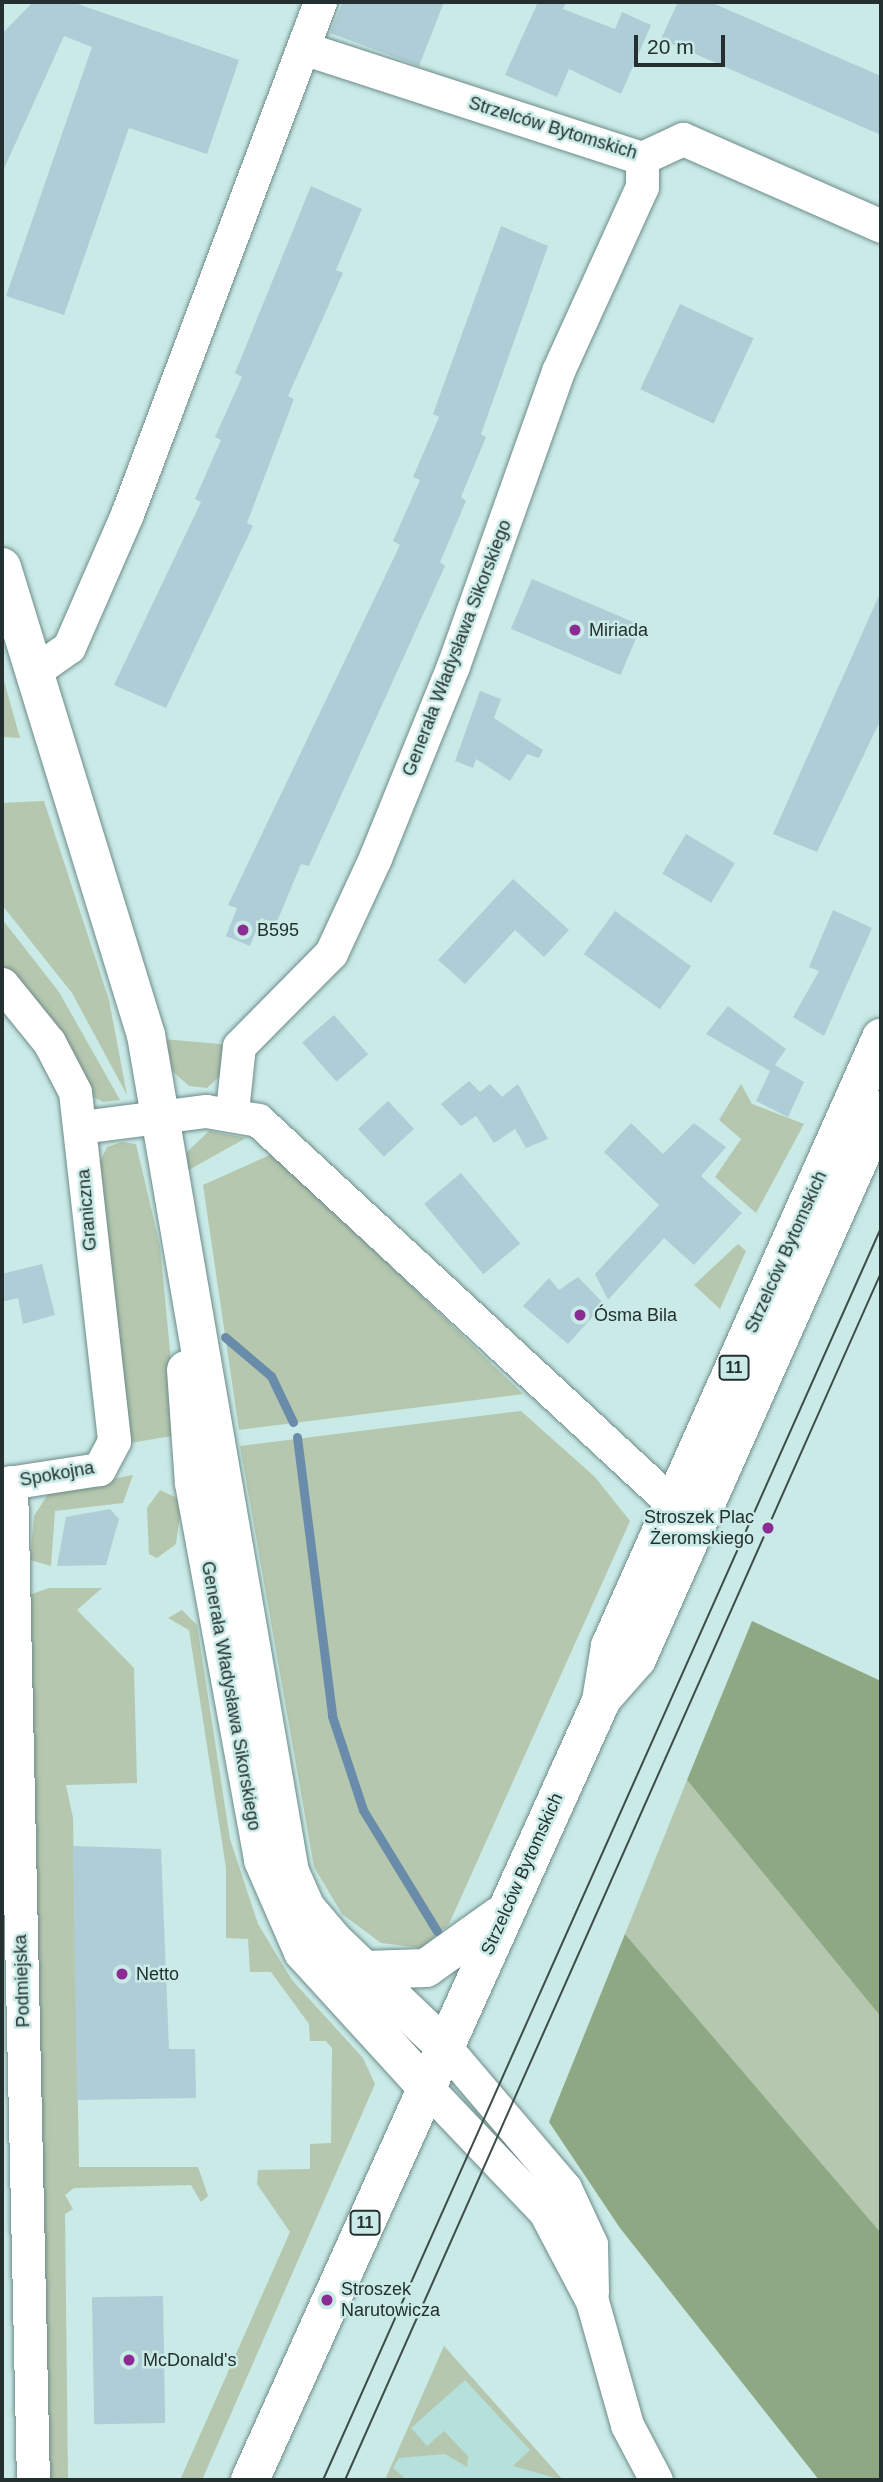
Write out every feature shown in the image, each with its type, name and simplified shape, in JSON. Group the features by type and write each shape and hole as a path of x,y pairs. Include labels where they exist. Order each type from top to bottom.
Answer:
{"main road":[{"name":"Generała Władysława Sikorskiego","path":"2,566 32,673 121,941 160,1116 290,1872 306,1908 365,1970 445,2047"},
{"name":"Strzelców Bytomskich","path":"445,2047 601,1701 610,1646 881,1038"},
{"name":"Strzelców Bytomskich","path":"601,1701 637,1659 881,1110"},
{"name":"Generała Władysława Sikorskiego","path":"181,1249 194,1483 263,1860 303,1952 427,2088"},
{"path":"365,1970 398,1973 443,1961 506,1910"},
{"name":"11","path":"250,2480 301,2356 445,2047"},
{"path":"221,2480 257,2400 301,2356"}],"street":[{"path":"32,673 69,647 127,513 320,2"},
{"name":"Strzelców Bytomskich","path":"303,48 642,158 683,139 881,226"},
{"name":"Generała Władysława Sikorskiego","path":"232,1111 239,1046 331,953 375,858 453,666 558,371 642,187 642,158"},
{"name":"Graniczna","path":"2,984 61,1061 81,1127 114,1441 109,1457"},
{"path":"81,1127 160,1116 232,1111 277,1135 674,1504"},
{"name":"Spokojna","path":"6,1483 99,1469 109,1457"},
{"name":"Podmiejska","path":"6,1483 33,2480"},
{"path":"445,2047 565,2188 591,2244 592,2301"},
{"path":"427,2088 545,2212 592,2301 626,2425 656,2480"}],"shaded area":[{"path":"444,2346 563,2480 385,2480"}],"green space":[{"path":"2,674 20,738 2,737"},
{"path":"44,801 109,1000 127,1095 72,993 2,905 2,803"},
{"path":"2,919 59,992 120,1100 103,1102 89,1095 39,1009 2,967"},
{"path":"163,1039 220,1044 228,1050 223,1073 207,1088 189,1086 171,1070"},
{"path":"741,1084 752,1104 804,1124 756,1213 715,1177 741,1139 719,1120"},
{"path":"209,1131 246,1138 185,1172 187,1152"},
{"path":"122,1142 136,1144 160,1246 178,1435 130,1443 97,1168 107,1147"},
{"path":"272,1154 523,1394 239,1430 203,1185"},
{"path":"738,1244 746,1251 720,1309 694,1285"},
{"path":"521,1411 595,1477 630,1521 449,1924 422,1948 381,1943 342,1914 314,1867 240,1446"},
{"path":"133,1475 123,1503 55,1511 51,1566 30,1560 34,1516 50,1491"},
{"path":"160,1490 177,1498 180,1514 176,1544 157,1558 149,1554 147,1508"},
{"path":"49,1588 102,1588 77,1610 134,1668 137,1783 66,1785 73,1818 79,2167 198,2167 208,2196 201,2202 191,2185 74,2188 65,2195 73,2209 65,2214 68,2480 46,2480 29,1595"},
{"path":"182,1610 197,1625 230,1839 258,1924 292,1980 363,2058 375,2084 202,2480 180,2480 290,2232 257,2184 258,2170 310,2169 310,2144 331,2143 332,2048 326,2041 310,2041 309,2024 271,1972 250,1972 248,1939 226,1938 226,1868 189,1630 168,1618"},
{"path":"752,1621 881,1681 881,2017 687,1780"},
{"path":"687,1780 881,2017 881,2233 625,1934"},
{"path":"625,1934 881,2233 881,2480 819,2480 620,2228 549,2122"},
{"path":"444,2346 563,2480 513,2466 530,2450 465,2380 411,2428 427,2446 444,2431 468,2456 467,2467 445,2454 399,2458 393,2468 407,2480 385,2480"}],"building":[{"path":"33,2 72,2 239,60 207,154 129,128 64,315 6,296 92,47 64,36 2,173 2,34"},
{"path":"343,2 444,2 419,66 330,33"},
{"path":"538,2 566,2 563,9 615,29 622,12 651,25 621,94 569,69 557,97 505,75"},
{"path":"678,2 710,2 881,76 881,135 661,39"},
{"path":"311,186 362,209 336,270 343,273 288,396 294,399 247,523 253,526 166,708 114,685 201,502 195,499 221,440 215,437 242,377 235,373"},
{"path":"501,226 548,246 481,434 486,437 461,497 466,501 440,562 445,566 309,866 301,864 276,924 261,918 250,946 226,936 237,908 228,905 400,545 393,541 420,480 413,477 439,417 433,414"},
{"path":"680,304 753,338 714,423 640,389"},
{"path":"532,579 642,625 620,675 511,629"},
{"path":"881,591 881,719 817,852 773,834"},
{"path":"480,691 501,699 494,718 543,750 539,758 527,754 510,781 476,759 473,768 455,761"},
{"path":"686,834 735,863 711,903 662,873"},
{"path":"513,879 569,930 544,957 515,930 465,984 438,960"},
{"path":"833,910 872,928 824,1036 793,1017 819,971 809,967"},
{"path":"615,911 691,966 660,1009 584,954"},
{"path":"728,1006 786,1049 775,1065 804,1082 788,1117 756,1101 770,1071 706,1034"},
{"path":"334,1015 368,1054 336,1082 302,1043"},
{"path":"469,1081 480,1092 490,1084 502,1097 518,1084 548,1139 526,1148 515,1129 494,1143 476,1116 461,1126 441,1104"},
{"path":"388,1101 414,1129 384,1157 358,1129"},
{"path":"631,1123 663,1154 694,1123 726,1147 701,1176 742,1213 694,1265 664,1238 608,1300 595,1274 659,1205 604,1152"},
{"path":"461,1173 520,1243 483,1274 424,1204"},
{"path":"42,1264 55,1315 23,1324 18,1298 2,1302 2,1274"},
{"path":"578,1277 604,1304 568,1344 523,1306 549,1278 559,1290"},
{"path":"110,1509 119,1519 106,1565 57,1566 66,1517"},
{"name":"Netto","path":"73,1846 161,1849 169,2049 195,2049 196,2098 77,2100"},
{"name":"McDonald's","path":"163,2296 165,2423 94,2424 92,2297"}],"waterway":[{"path":"225,1337 271,1376 293,1422"},
{"path":"297,1437 332,1716 363,1810 437,1931"}],"tram line":[{"path":"323,2480 881,1228"},
{"path":"345,2480 881,1273"}],"place":[{"name":"Miriada","path":"575,630"},
{"name":"B595","path":"243,930"},
{"name":"Ósma Bila","path":"580,1315"},
{"name":"Stroszek Plac Żeromskiego","path":"768,1528"},
{"name":"Netto","path":"122,1974"},
{"name":"Stroszek Narutowicza","path":"327,2300"},
{"name":"McDonald's","path":"129,2360"}]}
